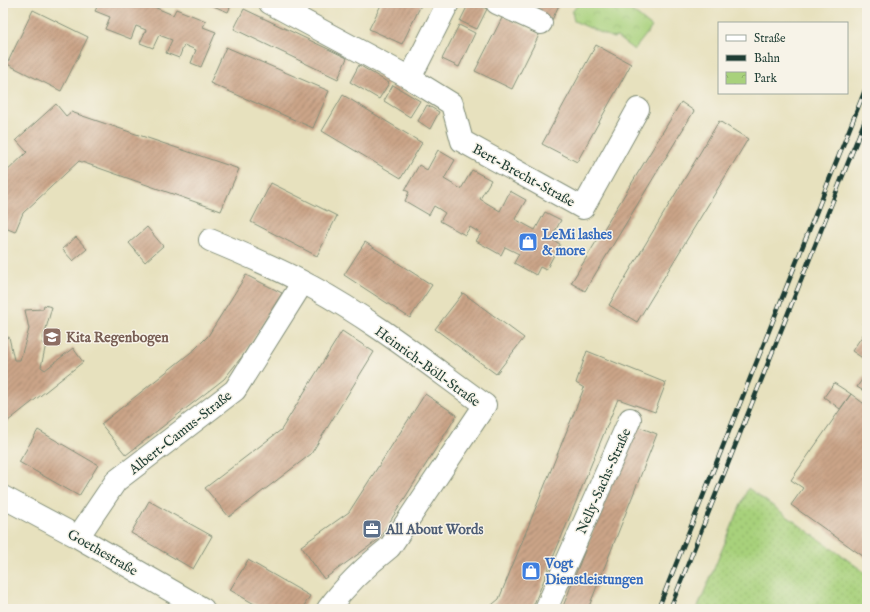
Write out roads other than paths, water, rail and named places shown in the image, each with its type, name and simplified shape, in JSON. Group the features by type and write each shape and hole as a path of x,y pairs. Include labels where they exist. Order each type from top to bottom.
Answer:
{"street":[{"name":"Bert-Brecht-Straße","path":"270,3 410,78 452,104 462,141 583,208 638,109"},
{"path":"410,78 448,3"},
{"path":"497,3 541,23"},
{"name":"Heinrich-Böll-Straße","path":"210,240 303,282 363,318 485,405 390,547 379,555 338,596 328,609"},
{"name":"Albert-Camus-Straße","path":"78,537 116,481 235,390 303,282"},
{"name":"Nelly-Sachs-Straße","path":"546,609 630,419"},
{"name":"Goethestraße","path":"3,497 78,537 202,609"}],"railway":[{"path":"658,609 867,85"},
{"path":"670,609 867,115"}],"place":[{"name":"LeMi lashes & more","path":"528,242"},
{"name":"Kita Regenbogen","path":"52,337"},
{"name":"All About Words","path":"372,529"},
{"name":"Vogt Dienstleistungen","path":"531,571"}]}
